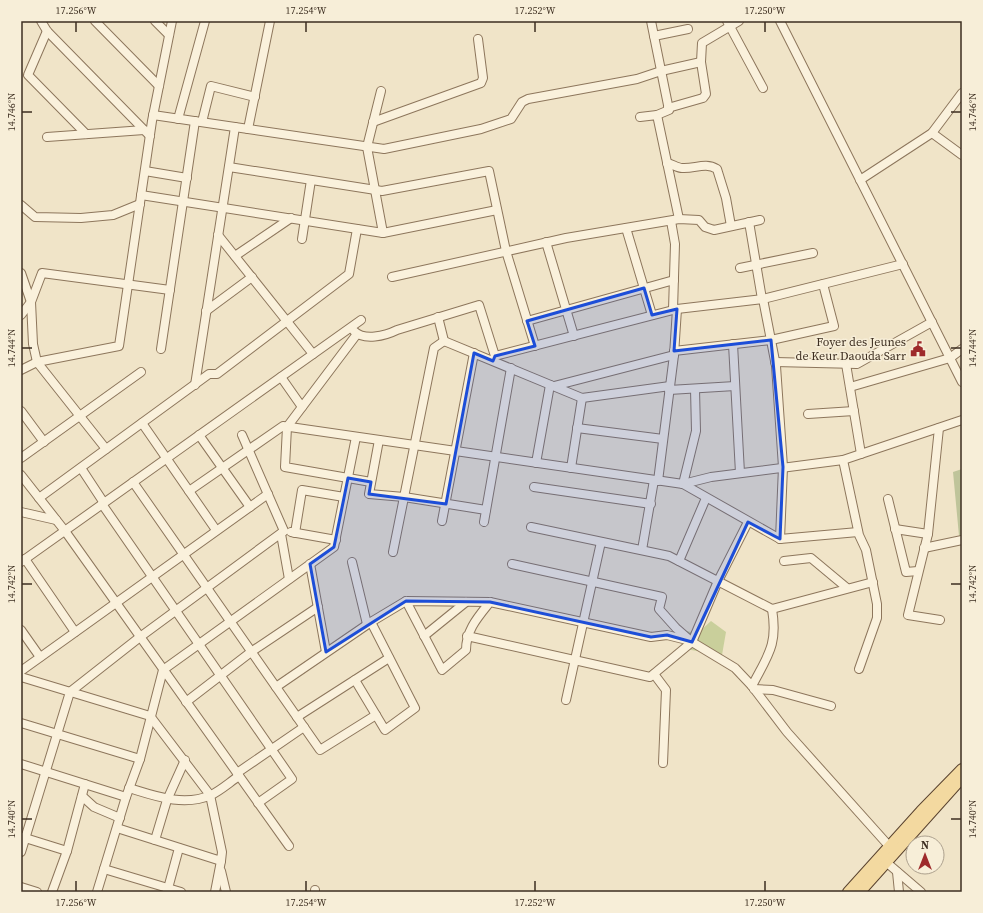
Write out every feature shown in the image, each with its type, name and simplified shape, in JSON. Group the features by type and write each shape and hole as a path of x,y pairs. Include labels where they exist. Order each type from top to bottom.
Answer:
{"main road":[{"path":"848,892 947,783 962,769"},
{"path":"860,892 962,778"}],"street":[{"path":"41,21 47,31 147,133"},
{"path":"95,21 159,86"},
{"path":"155,21 169,35"},
{"path":"21,370 37,362 119,346 145,171 147,133 153,115 172,21"},
{"path":"178,118 204,21"},
{"path":"248,129 270,21"},
{"path":"651,21 668,108"},
{"path":"640,117 657,115 669,110 668,108 703,98 706,94 701,62 702,43 729,24 740,21"},
{"path":"780,21 962,382"},
{"path":"729,24 763,88"},
{"path":"654,36 688,29"},
{"path":"47,31 28,75 86,134"},
{"path":"374,122 481,83 484,78 478,39"},
{"path":"153,115 384,149 481,130 511,119 522,102 528,99 637,79 661,71 701,62"},
{"path":"161,349 187,178 199,122 211,86 255,97"},
{"path":"381,91 367,147 383,233"},
{"path":"860,180 932,133 962,93"},
{"path":"642,550 663,440 674,353 675,220 667,163 657,115"},
{"path":"195,385 235,127"},
{"path":"47,137 86,134 147,133"},
{"path":"932,133 962,155"},
{"path":"667,163 682,168 700,165 712,166 718,169 726,198 731,226"},
{"path":"229,167 382,191 489,171 506,251 535,346"},
{"path":"145,171 187,178"},
{"path":"302,240 311,180"},
{"path":"141,195 383,233 497,210"},
{"path":"21,205 35,217 81,218 113,215 140,204"},
{"path":"235,256 291,218"},
{"path":"392,277 546,242 675,220 699,220 706,227 714,230 760,220"},
{"path":"749,222 775,362 782,467 780,539"},
{"path":"626,228 652,315"},
{"path":"39,498 209,374 216,374 349,274 357,229"},
{"path":"218,235 313,354"},
{"path":"546,242 574,336"},
{"path":"740,268 813,253"},
{"path":"494,358 675,309 763,299 902,264"},
{"path":"21,273 31,302 33,344 37,362 106,449"},
{"path":"21,315 31,302 42,273 170,290"},
{"path":"206,311 252,277"},
{"path":"527,321 674,280"},
{"path":"552,385 674,353 771,340 834,326 823,284"},
{"path":"354,330 364,336 384,336 396,330 479,304 494,358"},
{"path":"438,317 444,341"},
{"path":"361,320 287,427 285,467 371,482"},
{"path":"775,362 857,364 932,322"},
{"path":"75,632 22,561 313,354 354,330"},
{"path":"444,341 474,353 494,358 511,368 582,398 670,388 695,389 735,386"},
{"path":"393,552 434,348 444,341"},
{"path":"733,344 740,473"},
{"path":"850,387 950,358 962,349"},
{"path":"442,521 474,353"},
{"path":"846,364 861,454"},
{"path":"484,522 511,368"},
{"path":"21,458 141,372"},
{"path":"281,377 302,407"},
{"path":"536,463 552,385"},
{"path":"683,484 696,431 695,389"},
{"path":"571,468 582,398"},
{"path":"21,411 44,442"},
{"path":"808,414 854,411"},
{"path":"189,491 283,426 683,484 740,473 843,460 962,420"},
{"path":"142,423 216,530"},
{"path":"577,428 663,440"},
{"path":"939,428 928,534 908,615 940,620"},
{"path":"242,435 268,494 282,532 289,579"},
{"path":"199,436 250,507"},
{"path":"97,892 126,797 140,759 163,670 334,547 356,437"},
{"path":"379,440 368,494 404,497 486,510"},
{"path":"843,460 858,532 866,550 877,604 877,618 859,669"},
{"path":"81,468 103,504 152,577 292,779 258,803"},
{"path":"21,475 64,531 289,846"},
{"path":"133,482 320,750 376,715"},
{"path":"683,484 780,539 858,532"},
{"path":"534,487 651,504"},
{"path":"295,533 302,490 344,497"},
{"path":"21,671 268,494"},
{"path":"679,562 706,498"},
{"path":"888,499 906,572 918,571"},
{"path":"21,512 56,520"},
{"path":"467,636 650,677 692,642 718,581 748,522"},
{"path":"531,527 669,556 772,609 873,582"},
{"path":"895,529 928,534"},
{"path":"21,852 44,771 58,734 70,692 140,637 282,532 336,540"},
{"path":"924,548 962,540"},
{"path":"566,700 601,542"},
{"path":"784,561 810,558 847,588"},
{"path":"352,562 369,623 389,658 414,708 385,730 355,680"},
{"path":"310,564 326,652"},
{"path":"512,564 662,597 660,609 676,628 692,642 735,668 753,687 788,732 889,846"},
{"path":"276,687 369,623 406,600 490,602 651,637 667,635 692,642"},
{"path":"406,600 442,670 466,650 467,636 474,623 490,602"},
{"path":"424,636 466,602"},
{"path":"186,702 251,652 318,607"},
{"path":"753,687 773,647 775,625 772,609"},
{"path":"21,630 40,657"},
{"path":"297,717 389,658"},
{"path":"654,674 666,690 664,763"},
{"path":"21,677 150,716 185,760 210,795 222,852 215,892"},
{"path":"753,687 773,690 831,706"},
{"path":"21,723 140,759"},
{"path":"129,788 167,800 184,800 210,795 304,727"},
{"path":"155,840 167,800 185,760"},
{"path":"21,764 126,797"},
{"path":"52,892 67,851 85,784"},
{"path":"82,796 94,807 120,818"},
{"path":"117,828 179,848 221,864"},
{"path":"24,838 67,851"},
{"path":"167,890 179,848"},
{"path":"886,862 921,892"},
{"path":"221,864 226,892"},
{"path":"104,869 167,890 181,892"},
{"path":"897,872 899,892"},
{"path":"21,887 37,892"}],"highlighted area":[{"path":"644,288 652,315 677,309 674,351 771,340 783,467 780,539 748,522 692,642 667,635 651,637 490,602 406,601 326,652 310,564 334,547 348,478 371,482 369,494 446,504 474,353 493,361 495,356 535,346 527,321"}],"green space":[{"path":"962,469 962,535 959,536 953,472"},
{"path":"711,621 726,632 722,655 691,650 684,641 686,631 698,633"}],"place":[{"name":"Foyer des Jeunes de Keur Daouda Sarr","path":"918,349"}]}
